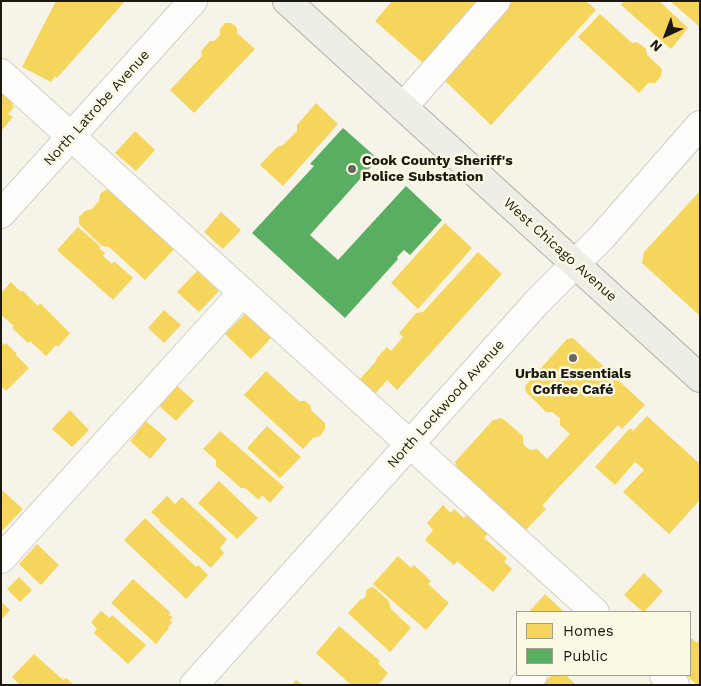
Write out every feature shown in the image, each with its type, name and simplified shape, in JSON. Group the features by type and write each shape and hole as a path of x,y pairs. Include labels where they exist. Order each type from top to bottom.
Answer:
{"main road":[{"name":"West Chicago Avenue","path":"287,1 700,378"}],"street":[{"name":"North Latrobe Avenue","path":"1,214 193,1"},
{"path":"402,107 496,1"},
{"path":"1,73 592,611"},
{"name":"North Lockwood Avenue","path":"194,685 537,302 602,237 700,125"},
{"path":"1,559 243,292"},
{"path":"665,676 675,685"}],"building: Homes":[{"path":"56,1 125,1 57,78 55,76 51,82 22,67"},
{"path":"392,1 481,1 425,65 375,21"},
{"path":"513,1 586,1 596,10 491,125 442,78"},
{"path":"624,1 659,1 688,28 671,49 621,5"},
{"path":"670,1 700,1 700,27"},
{"path":"600,14 632,43 637,42 646,49 647,55 662,69 661,76 655,83 648,83 639,93 578,37"},
{"path":"225,23 231,23 237,28 237,33 255,49 194,113 170,90 202,56 201,51 210,41 214,41 220,35 220,29"},
{"path":"1,89 16,102 12,105 14,107 8,114 13,117 1,131"},
{"path":"316,103 338,124 283,186 260,165 277,147 283,145 297,131 297,125"},
{"path":"135,131 155,150 136,171 115,153"},
{"path":"108,188 176,247 145,280 109,247 102,246 79,224 79,217 85,211 92,209 99,201 100,194"},
{"path":"700,191 700,316 642,263 644,252"},
{"path":"221,212 241,230 223,249 204,232"},
{"path":"445,223 472,248 418,309 391,283"},
{"path":"78,227 101,247 99,248 105,253 103,256 112,264 114,261 133,278 113,300 57,250"},
{"path":"478,252 502,274 397,390 387,380 375,394 360,379 387,347 391,351 403,337 399,333 416,313 423,312"},
{"path":"197,271 219,291 199,312 177,292"},
{"path":"11,282 38,306 40,303 70,333 58,347 56,345 46,356 30,341 28,343 12,328 14,326 1,315 1,293"},
{"path":"164,310 181,325 164,343 148,328"},
{"path":"246,313 271,338 251,359 225,334"},
{"path":"573,338 645,405 622,429 618,425 556,490 542,506 546,509 525,531 458,469 455,462 493,420 502,418 523,436 523,444 530,450 537,449 547,459 570,434 560,425 560,418 552,412 546,412 526,392 525,386 567,339"},
{"path":"1,342 4,345 6,343 29,368 6,391 1,386"},
{"path":"266,371 299,401 305,401 310,405 312,411 325,423 325,429 320,436 313,438 303,449 244,395"},
{"path":"174,383 194,401 176,421 156,403"},
{"path":"70,410 89,430 72,447 52,429"},
{"path":"647,416 700,464 700,500 669,534 623,492 644,470 639,465 635,462 615,485 595,467 630,428 633,431"},
{"path":"146,421 167,439 150,459 130,441"},
{"path":"267,426 301,457 280,478 247,448"},
{"path":"220,431 284,487 270,503 262,495 259,500 245,488 241,488 216,466 216,460 203,449"},
{"path":"219,481 258,518 237,539 198,503"},
{"path":"3,491 23,509 3,530 1,528 1,492"},
{"path":"167,496 175,504 182,497 227,539 220,548 224,553 211,568 151,512"},
{"path":"443,505 451,513 454,509 464,518 468,513 490,531 484,538 507,558 504,562 512,569 493,592 457,561 454,565 425,540 433,530 427,523"},
{"path":"145,518 196,567 198,565 208,575 186,599 124,540"},
{"path":"37,544 59,565 41,585 19,564"},
{"path":"398,556 411,568 414,565 431,581 428,584 449,603 426,630 373,584"},
{"path":"644,573 663,591 645,611 642,611 624,595"},
{"path":"19,577 32,590 20,602 7,589"},
{"path":"133,579 171,613 168,615 173,617 170,620 172,623 169,628 156,644 111,603"},
{"path":"373,587 388,600 391,609 411,628 390,652 348,613 366,596 366,591"},
{"path":"545,594 563,611 530,611"},
{"path":"1,602 10,610 1,620"},
{"path":"101,611 110,618 112,615 146,645 128,664 94,633 97,629 91,622"},
{"path":"339,626 380,661 378,663 388,673 378,685 351,685 316,653"},
{"path":"691,638 697,643 700,640 700,685 697,685 687,676 691,676"},
{"path":"34,654 63,680 66,678 74,685 20,685 12,677"},
{"path":"551,676 567,676 576,685 542,685"},
{"path":"296,680 303,685 292,685"}],"building: Public":[{"path":"343,128 378,159 310,235 338,260 406,186 442,220 410,255 404,250 397,257 398,259 345,318 252,233 314,166 310,164"}],"place":[{"name":"Cook County Sheriff's Police Substation","path":"352,169"},
{"name":"Urban Essentials Coffee Café","path":"573,358"}]}
